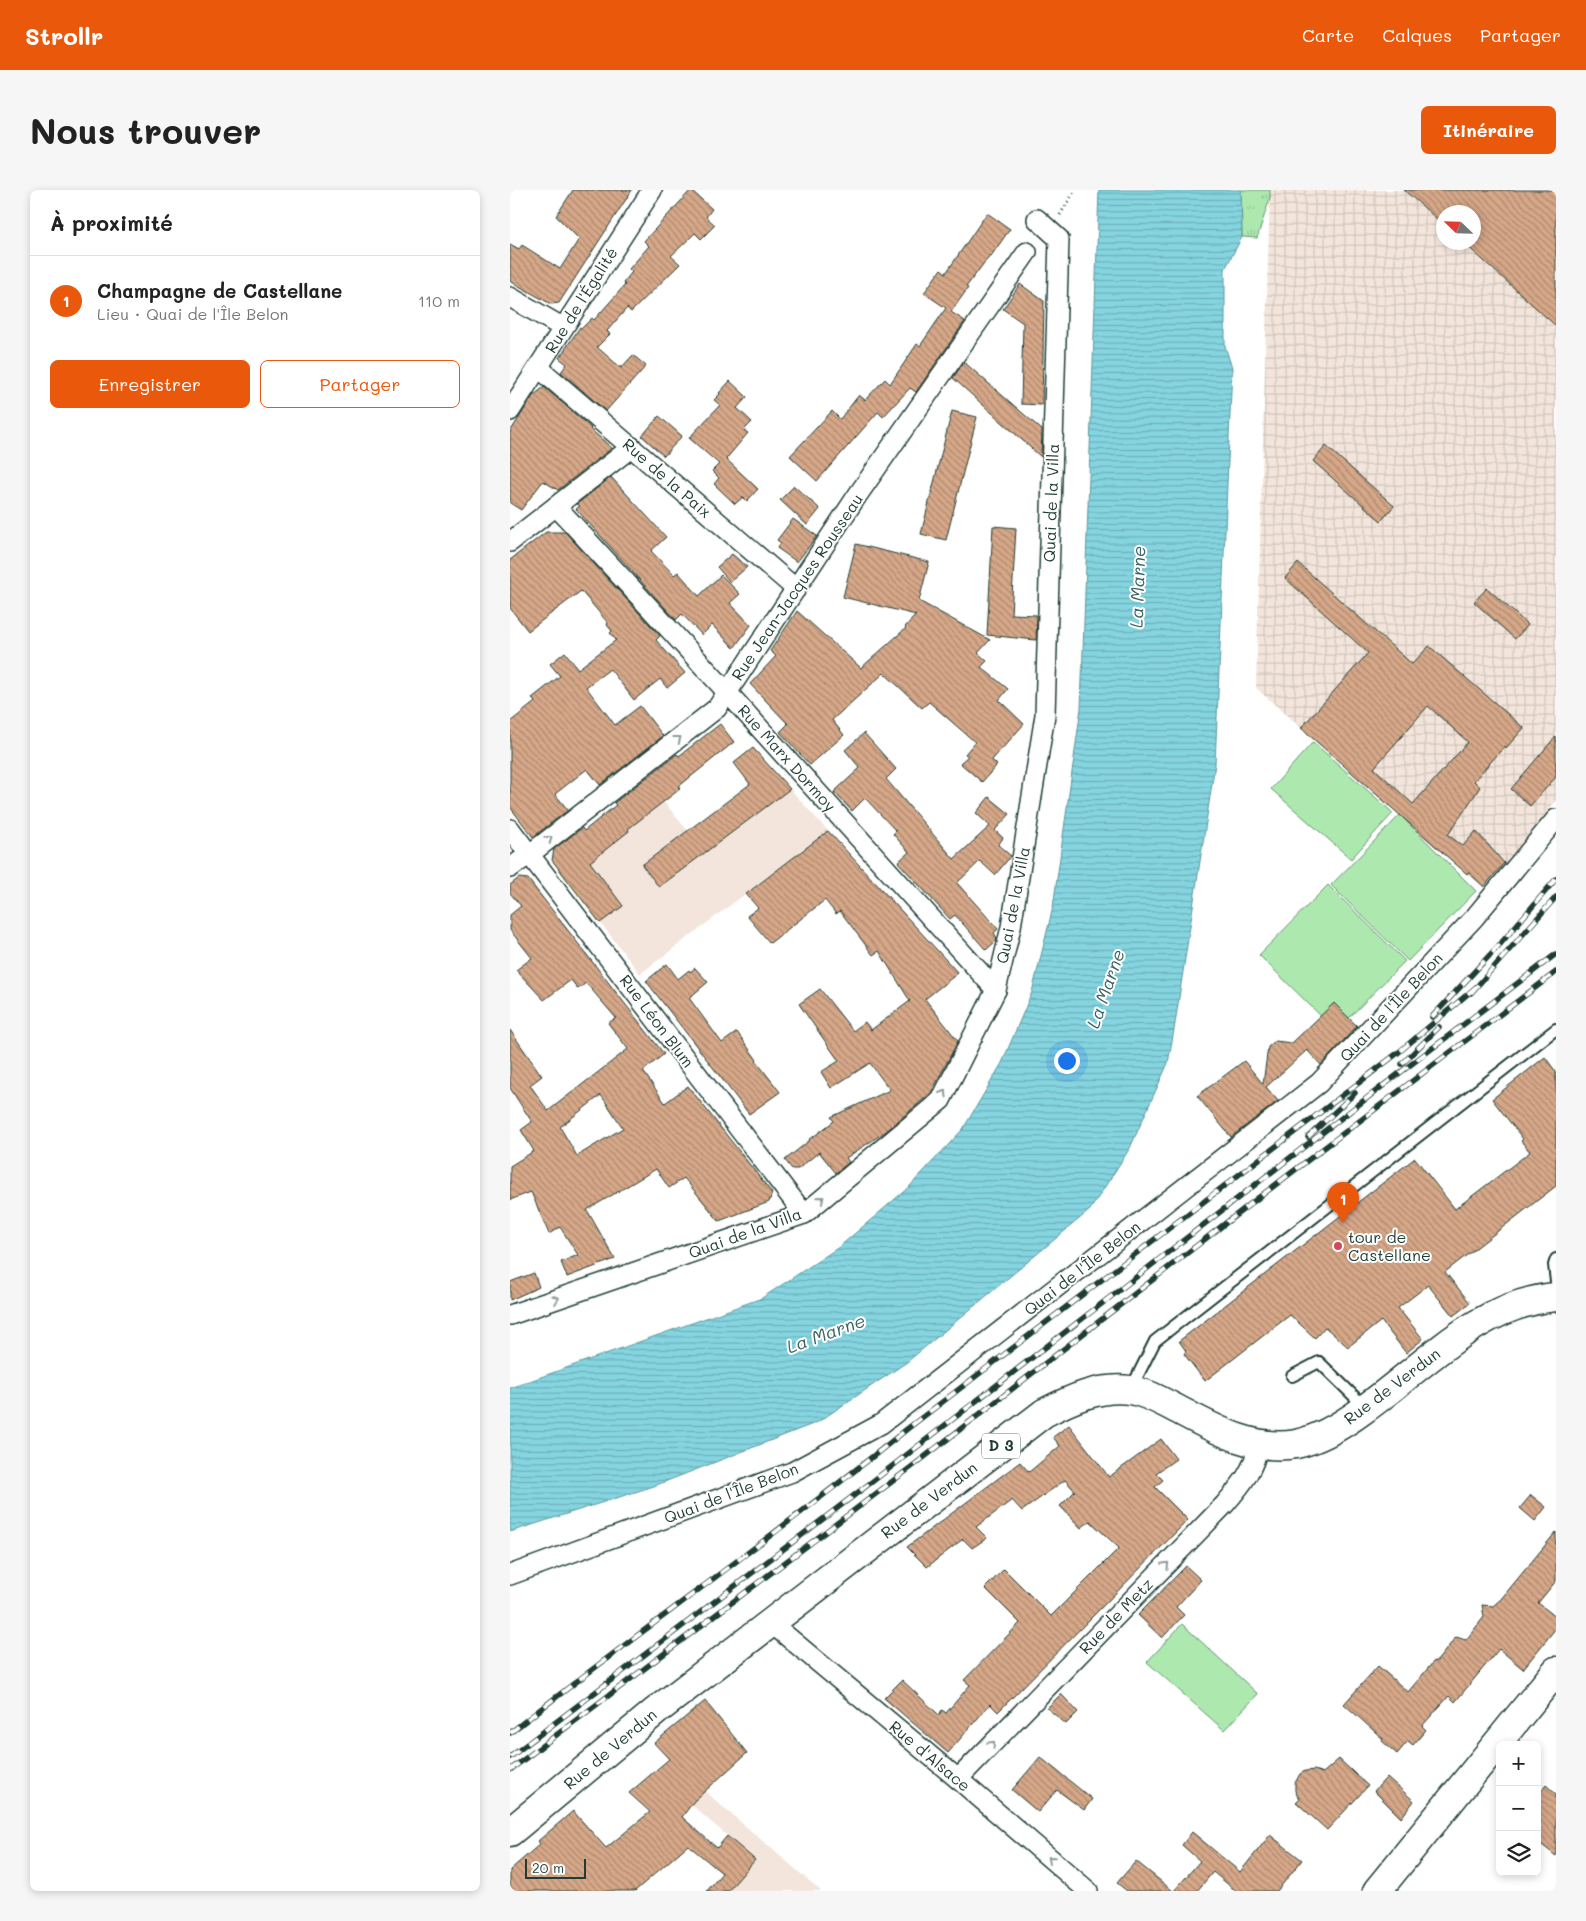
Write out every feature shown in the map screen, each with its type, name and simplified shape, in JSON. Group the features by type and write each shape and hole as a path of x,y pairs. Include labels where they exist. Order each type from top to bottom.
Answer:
{"main road":[{"name":"Rue de Verdun","path":"510,1832 656,1710 770,1622 1044,1413 1073,1398 1092,1392 1131,1390 1150,1396 1222,1433 1259,1444 1295,1444 1309,1440 1349,1420 1452,1339 1477,1324 1522,1303 1556,1297"},
{"path":"1377,1891 1556,1671"}],"street":[{"name":"Rue de l'Égalité","path":"510,411 539,368 562,327 652,190"},
{"name":"Quai de la Villa","path":"510,1315 804,1214 941,1100 996,990 1011,927 1045,715 1059,239 1043,225"},
{"name":"Rue Jean-Jacques Rousseau","path":"510,868 717,708 858,496 1027,252"},
{"path":"510,297 562,327"},
{"name":"Rue de la Paix","path":"539,368 796,589"},
{"path":"510,542 632,447"},
{"name":"Rue Marx Dormoy","path":"556,506 996,990"},
{"name":"Quai de l'Île Belon","path":"510,1575 792,1472 882,1424 1319,1084 1474,918 1556,819"},
{"name":"Rue Léon Blum","path":"510,829 804,1214"},
{"name":"Rue de Metz","path":"958,1779 1225,1504 1250,1472 1259,1444"},
{"name":"Rue d'Alsace","path":"770,1622 958,1779 1088,1891"}],"lane":[{"path":"1131,1390 1155,1341 1556,1028"},
{"path":"1556,1259 1554,1265 1556,1282"},
{"path":"1292,1376 1319,1362 1366,1408"}],"path":[{"path":"1043,225 1075,190"}],"shaded area":[{"path":"1270,190 1556,190 1556,800 1508,862 1484,886 1467,874 1256,688"},
{"path":"753,748 828,831 640,974 552,860 554,852 571,841 664,768 680,789 664,802 688,831 750,785 734,763"},
{"path":"694,1782 821,1891 728,1891 755,1860 680,1795"}],"green space":[{"path":"1241,190 1270,190 1270,198 1257,238 1242,237"},
{"path":"1313,742 1393,813 1351,859 1271,789"},
{"path":"1400,815 1476,891 1408,961 1331,885"},
{"path":"1328,885 1405,961 1336,1031 1259,955"},
{"path":"1182,1624 1258,1694 1224,1730 1147,1662"}],"water":[{"name":"La Marne","path":"1099,190 1241,190 1242,237 1225,269 1225,346 1232,368 1215,764 1168,1063 1130,1148 1090,1210 907,1362 818,1422 654,1486 510,1532 510,1388 762,1298 839,1247 909,1187 963,1129 1002,1063 1032,992 1053,907 1081,708"}],"building":[{"path":"573,190 632,190 559,303 551,304 510,281 510,244 519,249 522,245 560,269 579,239 556,216"},
{"path":"691,190 712,209 706,217 715,225 701,239 695,233 671,256 680,264 631,312 627,308 607,331 610,334 597,347 621,368 633,355 646,366 606,411 561,372 567,364 559,358 580,327 582,328 592,318 594,320 625,285 623,283 632,272 629,269 649,246 644,241"},
{"path":"1404,190 1556,190 1556,326 1472,250 1481,250 1481,205 1436,205 1436,218"},
{"path":"987,213 1010,229 966,287 968,288 951,312 965,321 916,392 910,388 883,417 878,412 817,481 790,456 832,411 840,419 859,395 865,400 885,379 890,384 917,344 920,346 946,308 924,293 941,269 946,273"},
{"path":"1020,284 1044,301 1042,405 1021,404 1023,323 1003,309"},
{"path":"964,362 1042,430 1041,457 953,378"},
{"path":"730,381 747,397 737,408 752,422 744,430 748,433 726,459 758,489 747,501 743,497 735,504 714,484 719,478 712,471 719,464 689,438 720,405 714,400"},
{"path":"544,387 612,448 558,490 543,481 521,510 510,503 510,432 533,396"},
{"path":"952,411 977,417 946,540 921,534"},
{"path":"659,416 682,436 664,456 642,436"},
{"path":"1326,446 1394,506 1381,521 1313,461"},
{"path":"611,477 666,537 651,551 674,575 678,572 699,596 721,575 740,594 730,603 751,625 734,648 712,625 702,635 682,614 676,620 576,509 580,506 577,504"},
{"path":"794,486 820,509 807,525 780,500"},
{"path":"793,519 817,536 797,562 777,548 781,543 777,540"},
{"path":"993,526 1016,528 1011,614 1037,615 1036,640 987,635"},
{"path":"546,532 565,532 660,636 656,640 685,673 667,688 660,679 634,700 610,669 586,687 615,725 640,706 663,736 600,785 587,769 555,794 568,810 533,837 510,807 510,722 535,702 532,698 560,676 550,664 565,652 578,669 616,640 610,633 612,631 607,625 608,623 581,591 528,631 510,608 510,560"},
{"path":"856,544 929,562 919,601 990,640 978,653 987,661 981,667 1008,689 999,700 1024,724 992,760 997,765 982,782 960,763 968,756 965,754 975,742 929,702 922,708 884,673 832,720 844,735 810,765 780,732 788,724 750,684 776,656 770,651 797,611 861,668 906,628 916,615 843,597"},
{"path":"732,554 747,567 730,582 717,567"},
{"path":"1298,563 1412,664 1429,646 1524,728 1474,781 1480,787 1448,835 1463,846 1476,831 1504,863 1484,887 1301,728 1368,653 1285,578","holes":["1428,706 1468,742 1413,804 1374,768"]},
{"path":"1487,588 1528,625 1515,639 1474,602"},
{"path":"720,724 734,742 678,787 680,789 628,829 629,831 590,862 623,906 600,923 552,860 554,849 582,828 584,831 616,805 614,803 677,754 679,756"},
{"path":"864,733 896,769 886,779 954,859 990,826 976,813 989,797 1010,814 995,830 1003,838 998,845 1011,856 995,875 980,861 957,883 998,929 994,933 997,938 996,941 986,950 955,915 950,919 898,862 909,852 893,834 896,831 865,798 852,811 834,792 860,768 845,750"},
{"path":"1556,736 1556,777 1530,806 1511,789"},
{"path":"753,748 790,789 659,887 642,865 750,784 734,763"},
{"path":"828,831 958,973 925,999 958,1041 931,1093 885,1132 846,1158 849,1162 836,1173 819,1152 798,1169 792,1169 785,1160 834,1121 831,1117 890,1090 870,1063 831,1088 821,1072 839,1061 799,1004 820,989 853,1031 865,1022 871,1030 910,1001 879,951 873,955 840,911 836,914 825,900 770,943 747,916 758,908 746,894"},
{"path":"519,878 528,879 664,1054 643,1071 665,1103 688,1086 772,1193 769,1202 719,1221 684,1178 669,1188 656,1169 587,1210 615,1259 567,1277 561,1262 578,1255 560,1227 549,1234 531,1192 510,1200 510,1166 534,1151 521,1130 532,1122 510,1088 510,1030 542,1076 530,1085 548,1111 628,1049 608,1023 616,1018 586,983 578,989 571,980 544,1000 516,970 532,958 510,930 510,915 521,906 510,893 510,885","holes":["601,1095 623,1128 577,1156 560,1127"]},
{"path":"667,964 678,979 689,970 690,972 695,968 708,982 689,998 722,1043 737,1032 780,1092 749,1114 646,981"},
{"path":"1334,1003 1357,1026 1321,1065 1307,1050 1266,1087 1278,1101 1231,1137 1197,1096 1244,1061 1263,1084 1268,1047 1275,1041 1292,1043"},
{"path":"1545,1057 1556,1072 1556,1186 1445,1272 1470,1303 1453,1316 1428,1285 1398,1308 1423,1339 1406,1353 1381,1321 1348,1347 1325,1327 1315,1338 1290,1315 1205,1381 1184,1354 1186,1351 1179,1341 1415,1158 1455,1209 1530,1152 1521,1141 1523,1139 1492,1099"},
{"path":"534,1273 539,1287 510,1300 510,1282"},
{"path":"1069,1425 1109,1477 1161,1439 1176,1459 1156,1473 1163,1480 1155,1487 1188,1520 998,1712 990,1704 948,1753 884,1698 902,1680 939,1715 942,1710 946,1713 970,1685 964,1680 1020,1623 985,1588 1004,1569 1051,1616 1119,1548 1090,1521 1081,1528 1060,1506 1075,1491 1065,1480 1022,1511 1012,1500 976,1527 987,1538 972,1548 963,1539 927,1567 907,1547 1020,1462 1029,1472 1060,1446 1053,1437"},
{"path":"1531,1495 1546,1507 1535,1521 1520,1508"},
{"path":"1556,1532 1556,1581 1538,1603 1556,1617 1556,1628 1523,1669 1499,1649 1455,1702 1449,1696 1422,1726 1426,1730 1413,1745 1408,1741 1397,1754 1344,1704 1378,1666 1408,1692 1456,1637 1466,1640 1484,1617 1482,1605 1493,1606 1501,1599"},
{"path":"1186,1566 1201,1580 1176,1607 1184,1615 1162,1638 1138,1615"},
{"path":"1061,1694 1078,1712 1066,1724 1047,1708"},
{"path":"705,1701 747,1753 694,1801 682,1817 717,1848 727,1836 755,1860 728,1891 707,1891 722,1873 688,1845 635,1891 510,1891 510,1870 540,1844 538,1841 573,1811 606,1848 650,1812 629,1793 669,1759 654,1743"},
{"path":"1040,1757 1092,1799 1084,1810 1057,1790 1038,1812 1012,1790"},
{"path":"1339,1759 1368,1786 1327,1830 1296,1802 1299,1799 1295,1791 1295,1783 1300,1774 1305,1771 1314,1770 1323,1773"},
{"path":"1387,1777 1414,1801 1401,1818 1374,1791"},
{"path":"1546,1785 1556,1794 1556,1856 1541,1844 1541,1791"},
{"path":"1192,1832 1240,1872 1270,1835 1302,1860 1277,1891 1236,1891 1213,1872 1197,1891 1174,1891 1200,1861 1182,1845"},
{"path":"1136,1861 1173,1891 1127,1891 1117,1883"}],"railway":[{"path":"1432,1017 1502,942 1556,879"},
{"path":"1471,993 1556,897"},
{"path":"510,1757 873,1481 1556,954"},
{"path":"510,1770 918,1462 1258,1198 1556,972"},
{"path":"510,1733 809,1506 1399,1052 1476,987"},
{"path":"1402,1064 1439,1027"},
{"path":"1308,1137 1355,1093"}],"place":[{"name":"Champagne de Castellane","path":"1343,1223"},
{"name":"tour de Castellane","path":"1338,1246"}]}
